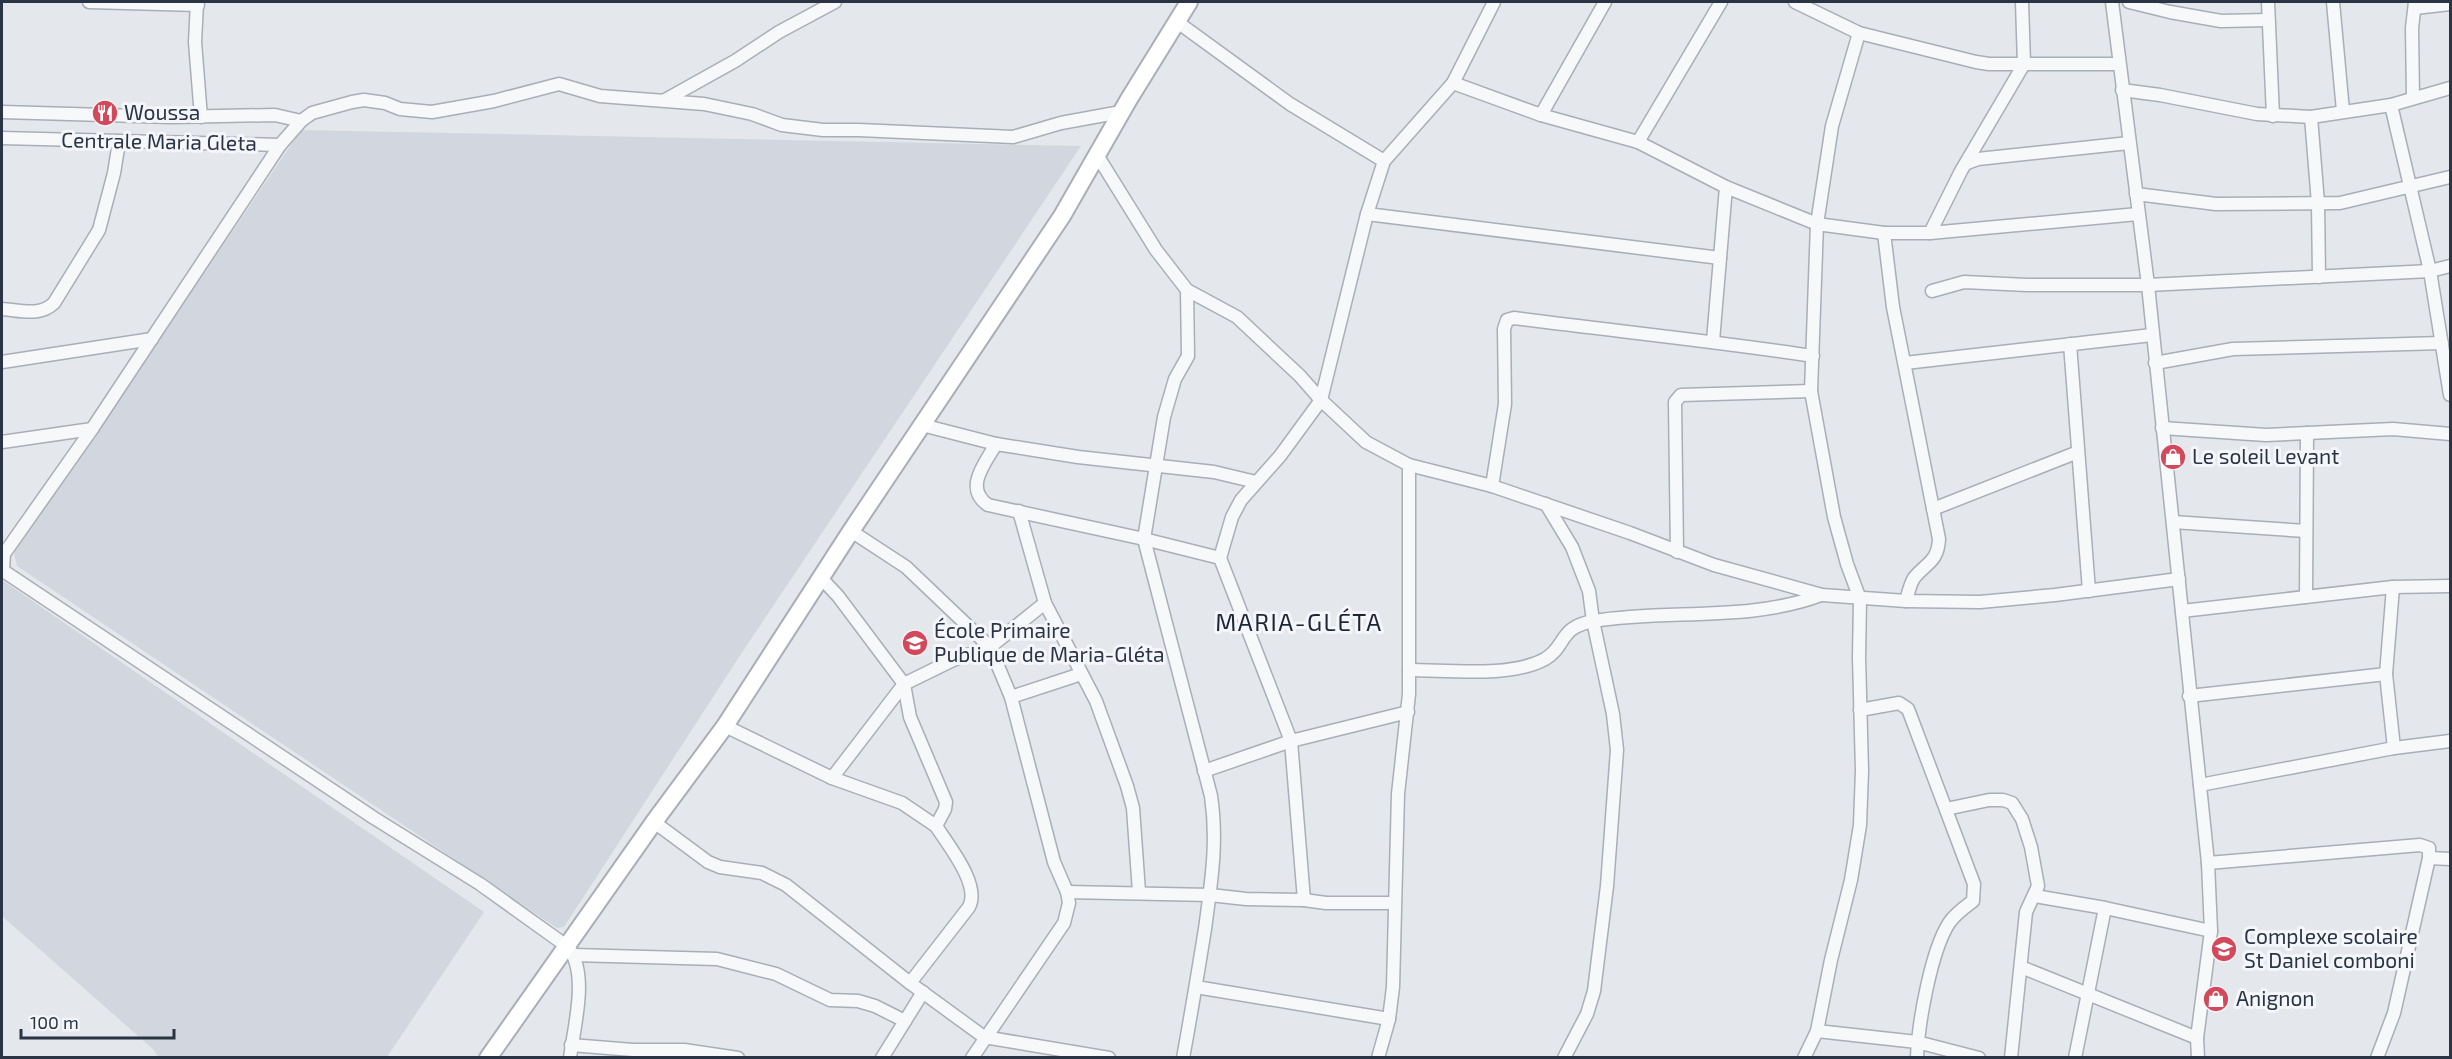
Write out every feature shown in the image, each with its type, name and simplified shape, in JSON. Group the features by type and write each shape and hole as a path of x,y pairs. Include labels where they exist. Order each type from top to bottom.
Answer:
{"street":[{"path":"89,2 198,3 195,42 201,117"},
{"path":"664,100 735,61 779,32 835,2"},
{"path":"488,1058 571,951 654,822 725,726 851,531 1062,216 1121,112 1188,2"},
{"path":"1304,900 1291,741 1220,558 1232,516 1241,500 1280,456 1321,400 1367,214 1384,161 1453,83 1494,2"},
{"path":"1541,115 1605,2"},
{"path":"1638,142 1721,2"},
{"path":"1795,2 1859,33 1976,62 1989,64 2119,64"},
{"path":"1930,233 1967,162 2024,64 2022,2"},
{"path":"2112,2 2148,285 2208,863 2211,931 2197,1038 2198,1058"},
{"path":"2129,2 2221,21 2268,20"},
{"path":"2268,2 2273,116"},
{"path":"2333,2 2343,111"},
{"path":"2414,98 2412,28 2415,5 2451,4"},
{"path":"1176,21 1290,104 1384,161"},
{"path":"1804,1058 1817,1031 1851,880 1860,825 1862,771 1860,599 1847,564 1834,517 1811,391 1817,224 1832,126 1859,33"},
{"path":"1453,83 1541,115 1638,142 1726,187 1817,224 1884,233 1930,233 2138,214"},
{"path":"738,1058 684,1050 571,1051 578,969 571,951 480,884 374,818 2,570 4,554 92,429 280,145 312,113 364,100 385,103 400,109 432,112 494,101 559,84 600,96 704,104 752,114 782,125 823,130 1013,137 1061,123 1121,112"},
{"path":"2122,90 2273,116 2311,117 2391,105 2451,88"},
{"path":"2391,105 2430,271 2451,395"},
{"path":"2,112 42,115 201,117 275,115 302,121"},
{"path":"2311,117 2318,203 2319,277"},
{"name":"Centrale Maria Gleta","path":"2,138 280,145"},
{"path":"2,309 38,311 49,308 54,303 99,230 110,190 119,142"},
{"path":"1967,162 2129,143"},
{"path":"1097,155 1156,250 1187,290 1237,317 1366,442 1409,465 1492,486 1748,576 1822,595 1860,599 1980,602 2179,579"},
{"path":"2136,194 2216,204 2340,203 2451,177"},
{"path":"1713,341 1726,187"},
{"path":"1367,214 1720,258"},
{"path":"1884,233 1887,272 1940,539 1935,559 1914,579 1906,601"},
{"path":"1932,291 1964,282 2027,285 2148,285 2430,271 2451,266"},
{"path":"1183,1058 1210,895 1215,827 1204,771 1144,539 1164,417 1175,379 1188,356 1187,290"},
{"path":"1492,486 1505,404 1504,323 1507,320 1514,318 1678,339 1713,341 1813,356"},
{"path":"1905,363 2152,335"},
{"path":"2,362 152,339"},
{"path":"2155,363 2233,349 2327,344 2442,343"},
{"path":"2070,344 2089,591"},
{"path":"1677,552 1675,402 1677,398 1681,395 1811,391"},
{"path":"922,425 996,444 1078,457 1214,472 1256,482"},
{"path":"2162,428 2266,435 2393,429 2451,434"},
{"path":"2,442 92,429"},
{"path":"2306,597 2307,434"},
{"path":"996,444 978,476 975,488 988,505 1220,558"},
{"path":"1933,509 2078,452"},
{"path":"1378,1058 1389,1019 1393,987 1398,794 1408,712 1409,465"},
{"path":"1546,504 1572,547 1589,591 1593,621 1613,714 1616,776 1607,886 1594,991 1587,1014 1564,1058"},
{"path":"1019,512 1045,603 1103,717 1127,786 1132,808 1139,892"},
{"path":"2173,522 2306,531"},
{"path":"851,531 906,567 990,647 1011,697 1054,862 1070,903 1064,923 984,1037 972,1058"},
{"path":"822,579 844,604 904,684 910,717 946,802 936,826"},
{"path":"2182,611 2393,587 2451,586"},
{"path":"2393,587 2386,674 2394,748"},
{"path":"1409,670 1498,670 1532,663 1552,654 1568,630 1593,621 1727,612 1793,603 1822,595"},
{"path":"832,778 904,684 953,660 990,647 1045,603"},
{"path":"2189,696 2386,674"},
{"path":"1011,697 1081,675"},
{"path":"1860,710 1899,703 1908,710 1974,884 1973,901 1951,920 1943,933 1927,990 1917,1042 1917,1058"},
{"path":"1204,771 1291,741 1408,712"},
{"path":"725,726 832,778 902,803 936,826 968,878 973,900 910,983"},
{"path":"2200,785 2394,748 2451,741"},
{"path":"1946,808 1989,800 2003,800 2012,803 2022,819 2031,847 2038,886 2026,912 2011,1058"},
{"path":"654,822 708,862 720,867 762,873 773,878 984,1037 1109,1058"},
{"path":"2208,863 2420,845 2429,848 2429,858 2394,1013 2377,1058"},
{"path":"2429,858 2451,859"},
{"path":"1067,892 1139,892 1326,903 1394,903"},
{"path":"2035,896 2105,908 2211,931"},
{"path":"2075,1058 2090,993 2105,908"},
{"path":"571,951 717,959 776,974 831,1000 858,1001 875,1006 905,1021"},
{"path":"2021,967 2197,1038"},
{"path":"1196,987 1389,1019"},
{"path":"882,1058 923,992"},
{"path":"1817,1031 1917,1042 1976,1057"}],"shaded area":[{"path":"301,130 1081,146 741,654 564,927 557,928 17,566 14,553"},
{"path":"2,580 484,912 387,1057 158,1057 154,1050 2,916"}],"place":[{"name":"Woussa","path":"105,113"},
{"name":"Le soleil Levant","path":"2173,457"},
{"name":"École Primaire Publique de Maria-Gléta","path":"915,643"},
{"name":"Complexe scolaire St Daniel comboni","path":"2224,949"},
{"name":"Anignon","path":"2216,999"}],"district":[{"name":"MARIA-GLÉTA","path":"1299,623"}]}
